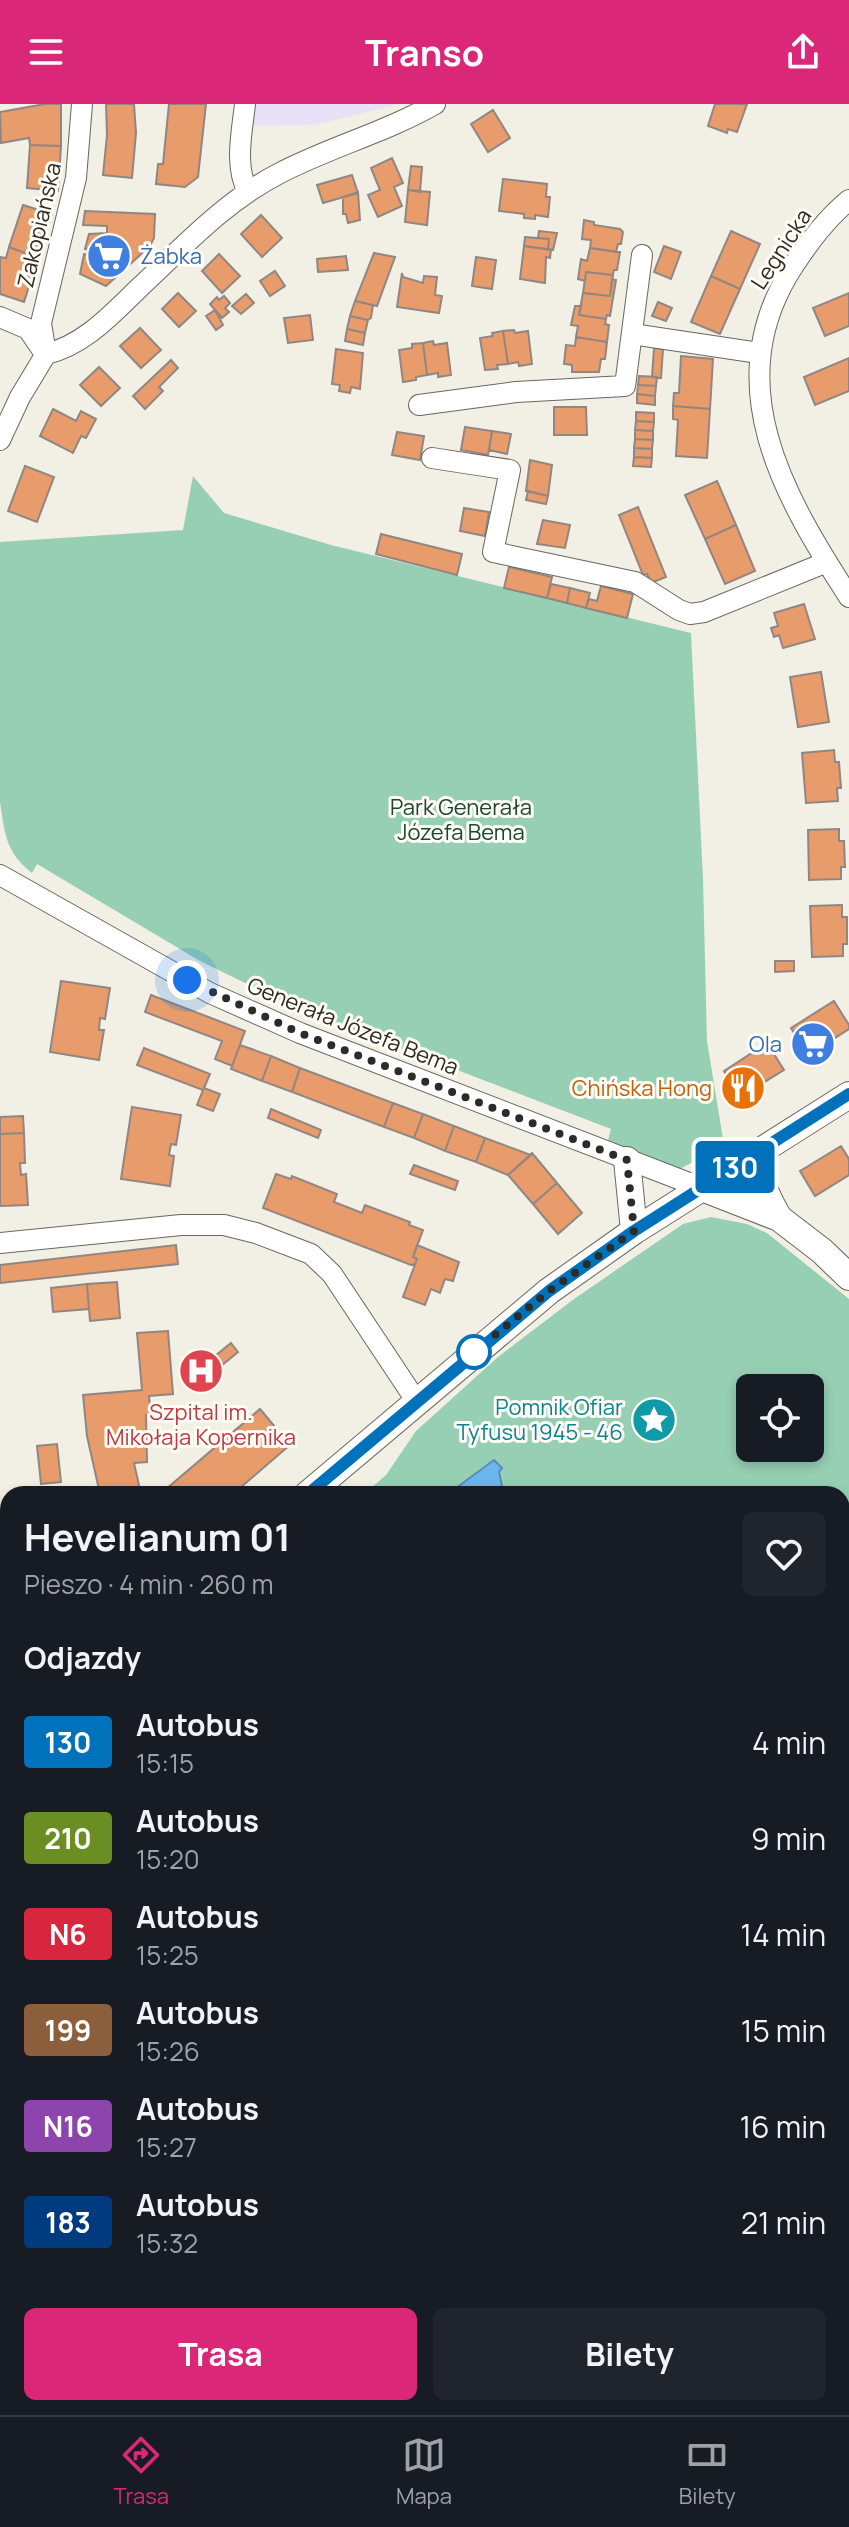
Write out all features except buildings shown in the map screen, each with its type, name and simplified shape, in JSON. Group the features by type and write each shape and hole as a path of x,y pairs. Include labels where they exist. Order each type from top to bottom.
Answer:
{"street":[{"name":"Zakopiańska","path":"46,354 41,323 76,178 82,104"},
{"path":"245,104 240,154 241,174 248,192"},
{"path":"0,440 20,397 46,354 63,350 104,321 208,224 248,192 280,173 397,124 435,104"},
{"name":"Legnicka","path":"849,200 815,235 787,276 771,306 759,353 763,421 770,451 784,485 849,597"},
{"path":"419,405 516,392 625,386 642,255"},
{"path":"0,317 28,329 46,354"},
{"path":"632,334 759,353"},
{"path":"432,458 510,470 493,552 635,582 690,614 704,612 827,562"},
{"name":"Generała Józefa Bema","path":"0,875 210,993 256,1015 702,1188"},
{"path":"317,1486 549,1291 634,1231 849,1095"},
{"path":"762,1150 758,1168 766,1197 779,1218"},
{"path":"627,1160 634,1231"},
{"path":"702,1188 779,1218 822,1251 849,1277"},
{"path":"0,1243 181,1225 228,1225 256,1233 311,1254 332,1274 417,1402"}],"shaded area":[{"path":"254,104 400,104 315,125 252,126"}],"green space":[{"name":"Park Generała Józefa Bema","path":"193,476 224,513 331,545 691,633 707,1041 724,1145 678,1170 610,1145 611,1129 303,1011 200,961 37,864 32,873 16,857 8,841 0,802 0,542 183,530"},
{"path":"711,1217 747,1224 767,1233 849,1299 849,1486 373,1486 386,1475 416,1431 498,1357 574,1299 683,1224"}],"water":[{"path":"494,1460 502,1468 499,1472 502,1486 459,1486"}],"bus line":[{"name":"130","path":"318,1486 549,1291 634,1231 849,1094"}],"place":[{"name":"Żabka","path":"109,256"},
{"name":"Ola","path":"813,1044"},
{"name":"Chińska Hong","path":"743,1088"},
{"name":"Szpital im. Mikołaja Kopernika","path":"201,1371"},
{"name":"Pomnik Ofiar Tyfusu 1945 - 46","path":"654,1420"}],"route":[{"path":"187,980 256,1015 627,1160 634,1231 549,1291 474,1352"}]}
